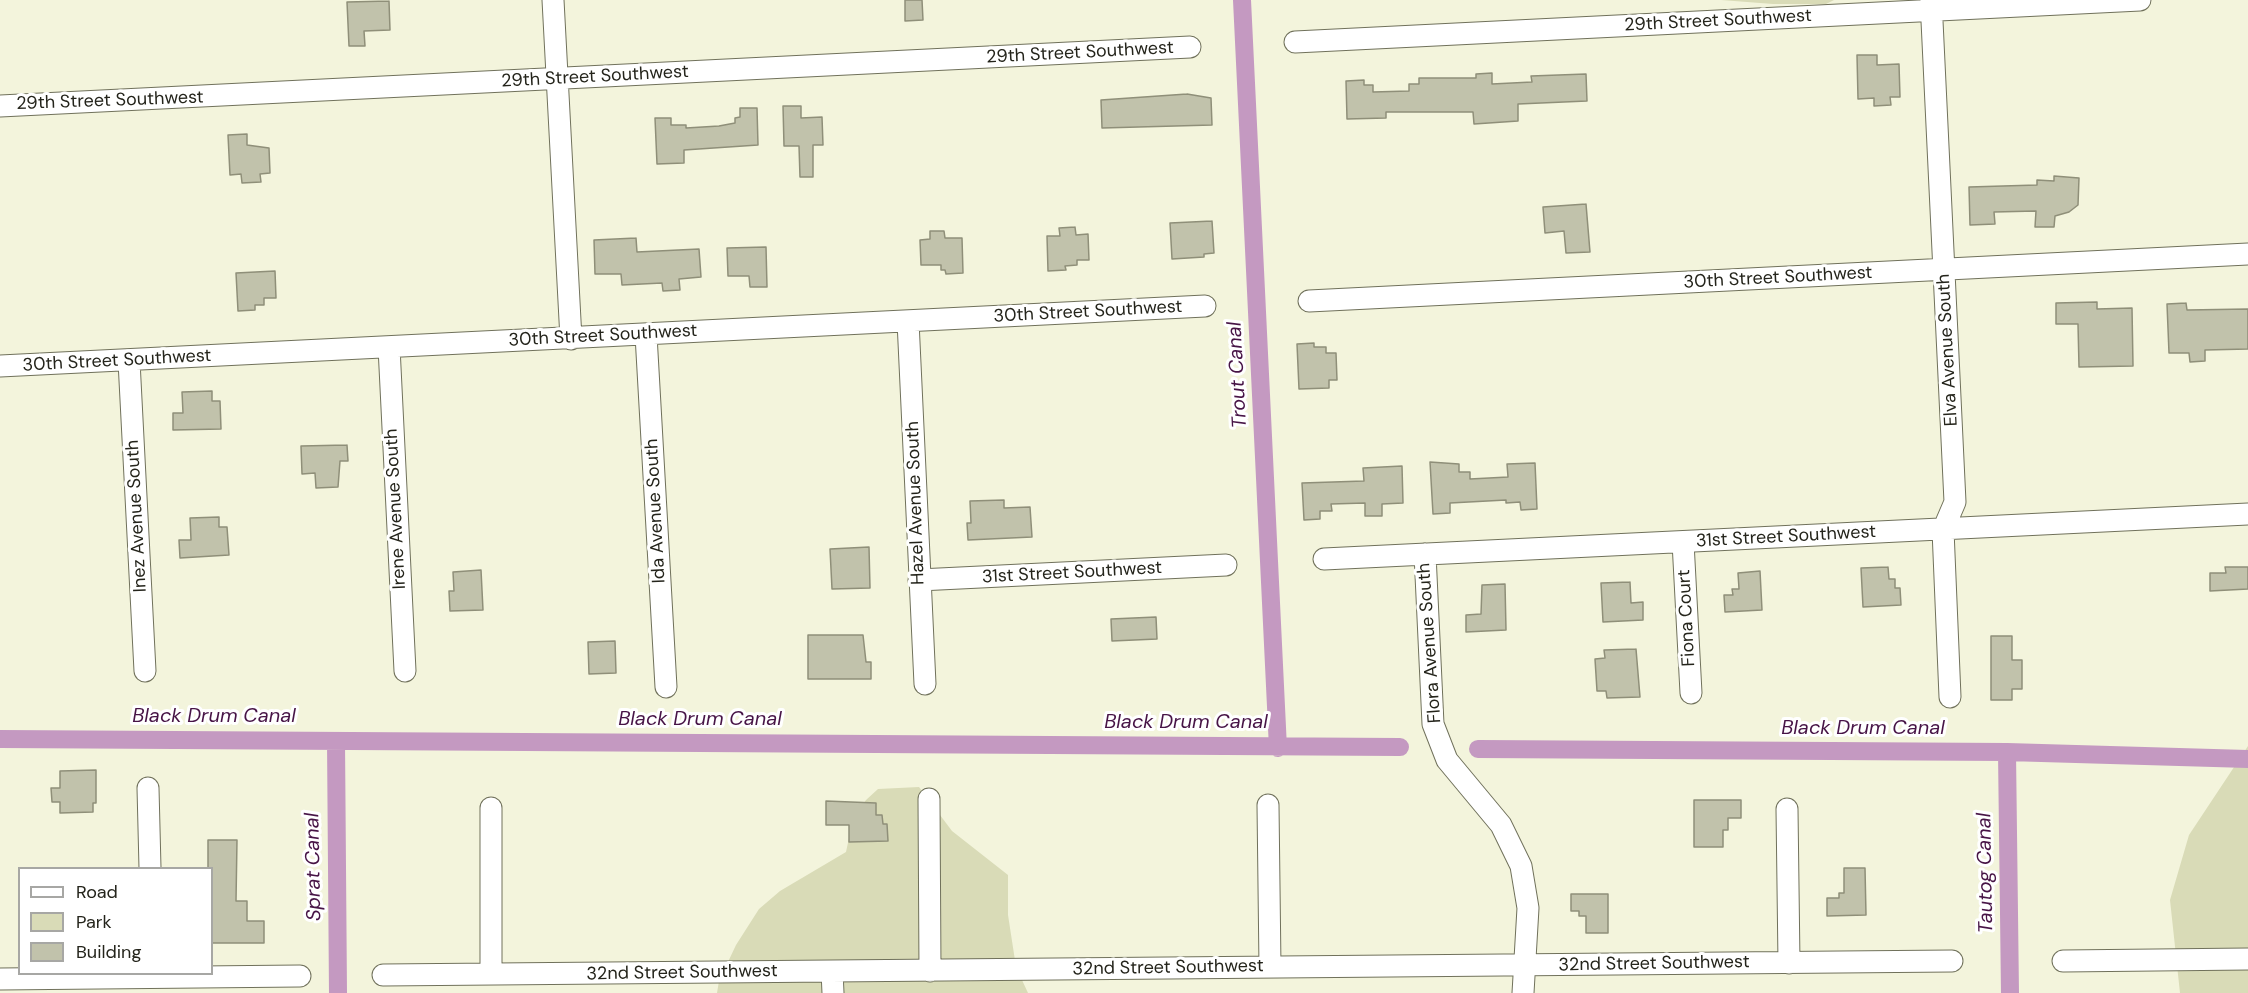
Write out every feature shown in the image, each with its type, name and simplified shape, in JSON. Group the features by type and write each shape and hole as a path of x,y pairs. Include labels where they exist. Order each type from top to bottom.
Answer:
{"street":[{"path":"553,0 571,339"},
{"name":"29th Street Southwest","path":"1295,42 1931,5 2140,0"},
{"name":"Elva Avenue South","path":"1931,5 1956,502 1943,530 1950,697"},
{"name":"29th Street Southwest","path":"0,106 1190,47"},
{"name":"30th Street Southwest","path":"1309,301 2248,254"},
{"name":"30th Street Southwest","path":"0,366 1205,306"},
{"name":"Hazel Avenue South","path":"908,321 925,684"},
{"name":"Ida Avenue South","path":"646,335 666,687"},
{"name":"Irene Avenue South","path":"389,347 405,671"},
{"name":"Inez Avenue South","path":"129,360 145,671"},
{"name":"31st Street Southwest","path":"1324,559 2248,514"},
{"name":"Fiona Court","path":"1683,542 1690,693"},
{"name":"Flora Avenue South","path":"1425,554 1433,724 1447,760 1501,825 1521,866 1528,908 1523,993"},
{"name":"31st Street Southwest","path":"919,580 1226,565"},
{"path":"148,788 150,867"},
{"path":"929,799 930,971"},
{"path":"1268,805 1270,967"},
{"path":"491,808 491,974"},
{"path":"1787,809 1789,963"},
{"path":"2062,961 2248,959"},
{"name":"32nd Street Southwest","path":"383,975 1952,961"},
{"path":"832,971 832,993"},
{"path":"0,979 152,975 300,976"}],"green space":[{"path":"1721,0 1834,0 1826,4 1773,4"},
{"path":"2248,746 2248,993 2180,993 2170,900 2189,835"},
{"path":"919,787 952,831 1008,875 1008,915 1016,967 1028,993 717,993 719,981 736,945 759,909 780,891 846,852 853,819 866,800 878,789"}],"building":[{"path":"905,0 922,0 923,20 905,21"},
{"path":"389,1 390,30 364,31 365,46 349,46 347,2"},
{"path":"1857,55 1877,55 1877,65 1899,64 1900,97 1890,97 1891,105 1874,106 1874,98 1858,99"},
{"path":"1492,73 1492,84 1532,82 1531,76 1586,74 1587,101 1518,104 1518,121 1474,124 1473,112 1386,112 1386,118 1347,119 1346,81 1364,80 1364,85 1373,85 1373,92 1409,91 1409,84 1419,84 1419,78 1476,78 1476,74"},
{"path":"1187,94 1211,98 1212,125 1102,128 1101,100"},
{"path":"783,106 801,106 801,118 822,117 823,145 813,145 813,177 800,177 799,146 784,146"},
{"path":"740,108 757,108 758,145 684,150 684,163 657,164 655,118 671,118 671,125 686,125 686,128 719,126 735,123 735,118 740,117"},
{"path":"247,134 247,145 269,148 270,173 260,174 261,182 242,183 241,174 230,175 228,135"},
{"path":"2054,176 2079,178 2078,205 2069,212 2055,216 2054,227 2035,227 2036,211 1994,212 1995,224 1970,225 1969,187 2037,185 2037,180 2054,181"},
{"path":"1586,204 1590,252 1566,253 1564,231 1545,233 1543,207"},
{"path":"1212,221 1214,253 1204,254 1204,257 1172,259 1170,223"},
{"path":"1075,227 1076,235 1088,234 1089,260 1077,260 1077,265 1065,266 1066,270 1048,271 1047,236 1060,236 1059,228"},
{"path":"930,231 944,231 945,238 962,238 963,273 946,274 945,270 941,270 941,265 921,265 920,240 930,239"},
{"path":"636,238 637,252 699,249 701,277 679,279 680,290 663,291 662,283 622,285 621,274 595,274 594,240"},
{"path":"766,247 767,287 750,287 749,276 728,276 727,248"},
{"path":"275,271 276,298 264,298 264,305 255,305 255,310 238,311 236,273"},
{"path":"2097,302 2097,309 2132,308 2133,366 2079,367 2078,324 2056,324 2056,303"},
{"path":"2186,303 2187,310 2248,309 2248,349 2205,350 2205,361 2190,362 2189,353 2169,353 2167,304"},
{"path":"1314,343 1314,347 1326,347 1326,353 1336,353 1337,380 1329,380 1329,388 1299,389 1297,344"},
{"path":"212,391 212,401 220,401 221,429 173,430 173,413 183,413 182,392"},
{"path":"347,445 348,461 340,461 338,487 316,488 315,473 302,474 301,446"},
{"path":"1430,462 1459,464 1459,472 1470,472 1470,479 1508,477 1507,464 1535,463 1537,509 1521,510 1520,502 1506,503 1506,500 1450,503 1450,513 1433,514"},
{"path":"1402,466 1403,503 1382,504 1382,516 1365,516 1365,503 1331,504 1332,511 1320,511 1320,519 1304,520 1302,483 1364,481 1363,468"},
{"path":"1004,500 1004,508 1030,507 1032,537 968,540 967,523 971,523 970,501"},
{"path":"219,517 219,527 227,527 229,555 180,558 179,540 191,540 190,518"},
{"path":"869,547 870,588 832,589 830,549"},
{"path":"1888,567 1889,579 1895,579 1895,588 1900,588 1901,605 1863,607 1861,568"},
{"path":"2225,567 2248,567 2248,589 2210,591 2210,573 2226,573"},
{"path":"481,570 483,610 450,611 449,591 454,591 453,572"},
{"path":"1760,571 1762,610 1725,612 1724,595 1733,595 1732,589 1739,589 1738,573"},
{"path":"1630,582 1631,603 1643,602 1643,620 1603,622 1601,583"},
{"path":"1505,584 1506,630 1466,632 1466,615 1481,614 1482,585"},
{"path":"1156,617 1157,639 1112,641 1111,619"},
{"path":"808,635 863,635 866,662 871,662 871,679 808,679"},
{"path":"1991,636 2012,636 2012,660 2022,660 2022,689 2012,689 2012,700 1991,700"},
{"path":"615,641 616,673 589,674 588,642"},
{"path":"1636,649 1640,697 1607,698 1606,691 1597,691 1595,659 1605,658 1604,650"},
{"path":"96,770 96,803 93,803 93,812 60,813 60,802 52,802 51,788 60,788 60,771"},
{"path":"1694,800 1741,800 1741,818 1728,818 1728,830 1723,830 1723,847 1694,847"},
{"path":"826,801 876,803 876,815 882,815 883,824 887,824 888,841 849,842 849,825 826,825"},
{"path":"208,840 237,840 236,901 247,901 247,921 264,921 264,943 213,943 213,867 208,867"},
{"path":"1844,868 1865,868 1866,915 1827,916 1827,898 1839,898 1839,893 1844,893"},
{"path":"1571,894 1608,894 1608,933 1586,933 1586,916 1579,916 1579,911 1571,911"}],"waterway":[{"name":"Trout Canal","path":"1242,0 1278,748"},
{"name":"Black Drum Canal","path":"0,739 1400,747"},
{"name":"Sprat Canal","path":"336,741 338,993"},
{"name":"Black Drum Canal","path":"1478,749 2007,752 2248,759"},
{"name":"Tautog Canal","path":"2007,752 2010,993"}]}
